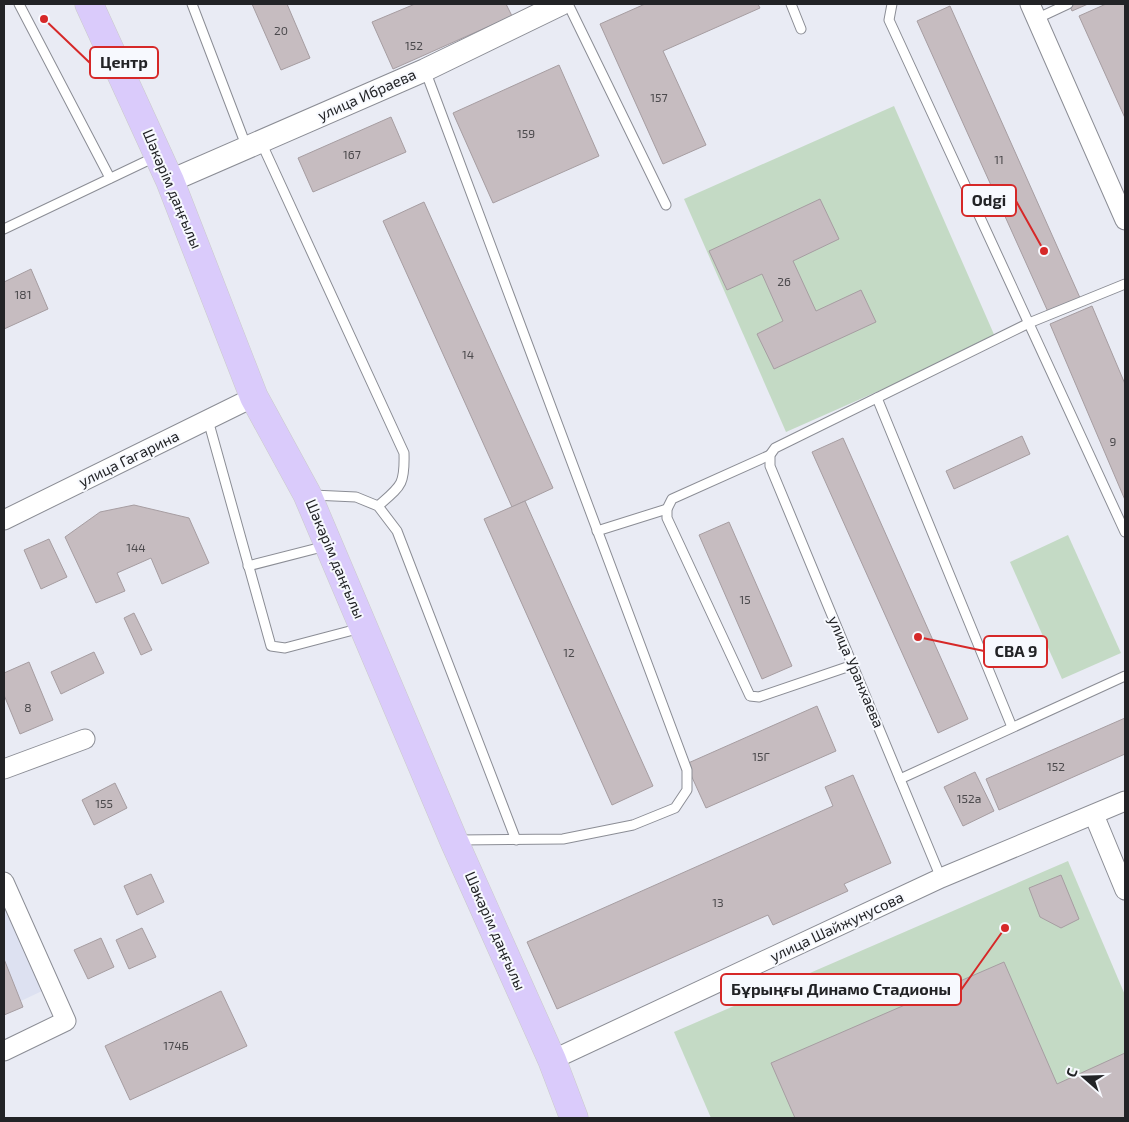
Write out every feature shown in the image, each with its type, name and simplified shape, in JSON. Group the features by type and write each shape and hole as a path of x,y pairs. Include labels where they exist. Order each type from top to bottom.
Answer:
{"main road":[{"name":"Шәкәрім даңғылы","path":"89,4 170,181 254,398 307,494 454,840 552,1060 574,1118"}],"street":[{"name":"улица Ибраева","path":"170,181 425,70 561,4"},
{"path":"1033,11 1125,220"},
{"name":"улица Гагарина","path":"4,520 254,398"},
{"path":"4,769 85,739"},
{"name":"улица Шайжунусова","path":"552,1060 941,878 1125,801"},
{"path":"1094,815 1125,890"},
{"path":"4,882 66,1021 4,1050"}],"lane":[{"path":"19,4 110,178"},
{"path":"192,4 254,145 404,453 405,476 399,488 378,506"},
{"path":"568,4 666,205"},
{"path":"791,4 801,29"},
{"path":"892,4 889,20 1125,532"},
{"path":"1033,11 1068,4"},
{"path":"425,70 687,770 687,790 675,808 633,826 563,839 454,840"},
{"path":"4,228 159,155"},
{"path":"853,665 759,698 750,696 667,518 667,509 672,499 770,455 775,448 1029,324 1125,284"},
{"path":"877,398 1012,727"},
{"path":"208,420 271,646 285,648 363,627"},
{"name":"улица Уранхаева","path":"770,455 770,466 941,878"},
{"path":"307,494 356,497 378,506 397,531 516,840"},
{"path":"597,531 667,509"},
{"path":"248,566 329,546"},
{"path":"900,779 1125,676"}],"shaded area":[{"path":"4,904 42,991 4,1009"}],"green space":[{"path":"894,106 996,339 786,432 684,199"},
{"path":"1068,535 1121,653 1062,679 1010,562"},
{"path":"1068,861 1125,995 1125,1118 711,1118 674,1032"}],"building":[{"path":"252,4 287,4 310,58 281,70"},
{"path":"415,4 506,4 512,16 393,69 372,22"},
{"path":"645,4 758,4 760,8 663,51 706,145 663,164 600,24"},
{"path":"1069,4 1088,4 1072,11"},
{"path":"1106,4 1124,4 1125,6 1125,118 1079,16"},
{"path":"950,6 1081,300 1049,314 917,21"},
{"path":"559,65 599,156 493,203 453,113"},
{"path":"391,117 406,152 313,192 298,158"},
{"path":"820,199 839,239 793,261 816,311 861,290 876,322 774,369 757,334 783,321 762,274 727,290 709,251"},
{"path":"424,202 553,488 512,507 383,221"},
{"path":"31,269 48,309 4,329 4,282"},
{"path":"1092,306 1125,384 1125,500 1050,324"},
{"path":"1022,436 1030,454 954,489 946,471"},
{"path":"843,438 968,719 938,733 812,452"},
{"path":"525,501 653,786 612,805 484,519"},
{"path":"134,505 189,518 209,563 162,584 151,558 117,573 125,591 96,603 65,537 100,512"},
{"path":"729,522 792,666 762,679 699,535"},
{"path":"49,539 67,577 41,589 24,550"},
{"path":"134,613 152,650 141,655 124,618"},
{"path":"94,652 104,673 61,694 51,672"},
{"path":"29,662 53,720 20,734 4,695 4,673"},
{"path":"817,706 836,751 706,808 686,764"},
{"path":"1125,718 1125,754 999,810 986,779"},
{"path":"975,772 994,811 963,826 944,787"},
{"path":"853,775 891,863 844,884 848,891 773,925 768,915 557,1009 527,942 833,806 825,787"},
{"path":"115,783 127,808 94,825 82,800"},
{"path":"151,874 164,902 137,915 124,886"},
{"path":"1061,875 1079,919 1061,928 1040,917 1029,888"},
{"path":"142,928 156,957 129,969 116,940"},
{"path":"101,938 114,967 88,979 74,950"},
{"path":"4,959 23,1007 4,1015"},
{"path":"1004,962 1057,1084 1125,1053 1125,1118 795,1118 771,1063"},
{"path":"221,991 247,1046 130,1100 105,1046"}],"place":[{"name":"Центр","path":"44,19"},
{"name":"Odgi","path":"1044,251"},
{"name":"СВА 9","path":"918,637"},
{"name":"Бұрыңғы Динамо Стадионы","path":"1005,928"}]}
